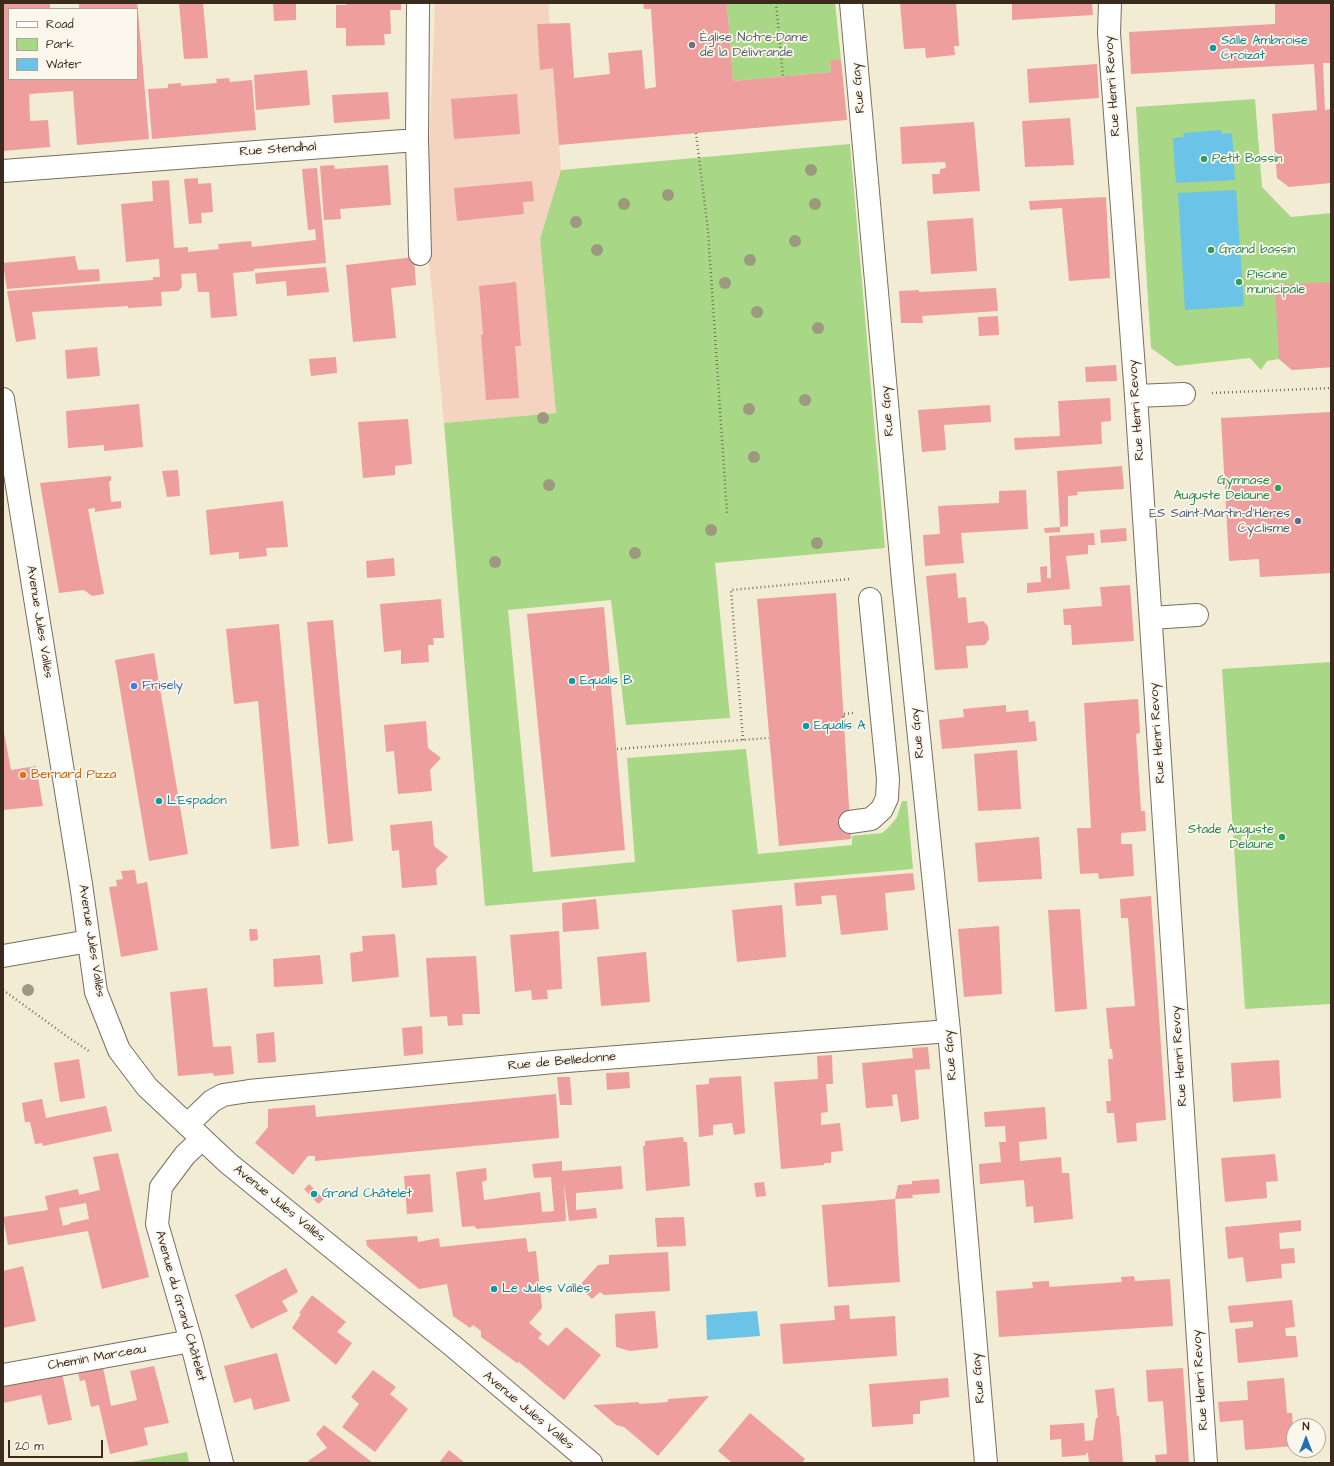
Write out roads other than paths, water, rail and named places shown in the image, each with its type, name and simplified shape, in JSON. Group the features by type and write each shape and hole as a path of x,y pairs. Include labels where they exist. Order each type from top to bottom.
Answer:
{"street":[{"path":"418,3 417,140 420,254"},
{"name":"Rue Gay","path":"851,3 914,698 949,1031 986,1463"},
{"name":"Rue Henri Revoy","path":"1110,3 1109,33 1136,396 1206,1463"},
{"name":"Rue Stendhal","path":"3,171 417,140"},
{"path":"1136,396 1184,394"},
{"name":"Avenue Jules Vallès","path":"3,399 41,628 96,992 119,1050 147,1087 228,1163 454,1347 591,1463"},
{"path":"850,822 871,819 882,809 887,798 888,779 870,599"},
{"path":"1151,618 1197,615"},
{"path":"880,702 914,698"},
{"path":"3,956 89,941"},
{"name":"Rue de Belledonne","path":"195,1132 212,1101 223,1095 249,1091 562,1061 949,1031"},
{"name":"Avenue du Grand Châtelet","path":"195,1132 185,1155 161,1187 157,1224 192,1341 222,1463"},
{"name":"Chemin Marceau","path":"3,1375 192,1341"}],"water":[{"name":"Petit Bassin","path":"1221,130 1221,134 1232,133 1235,180 1176,183 1173,138 1184,137 1183,133"},
{"name":"Grand bassin","path":"1236,190 1244,306 1185,310 1178,193"},
{"path":"757,1311 760,1336 707,1340 706,1315"}],"place":[{"name":"Église Notre-Dame de la Délivrande","path":"692,45"},
{"name":"Salle Ambroise Croizat","path":"1213,48"},
{"name":"Petit Bassin","path":"1204,159"},
{"name":"Grand bassin","path":"1211,250"},
{"name":"Piscine municipale","path":"1239,282"},
{"name":"Gymnase Auguste Delaune","path":"1278,488"},
{"name":"ES Saint-Martin-d'Hères Cyclisme","path":"1298,521"},
{"name":"Equalis B","path":"572,681"},
{"name":"Frisely","path":"134,686"},
{"name":"Equalis A","path":"806,726"},
{"name":"Bernard Pizza","path":"23,775"},
{"name":"L'Espadon","path":"159,801"},
{"name":"Stade Auguste Delaune","path":"1282,837"},
{"name":"Grand Châtelet","path":"314,1194"},
{"name":"Le Jules Vallès","path":"494,1289"}]}
